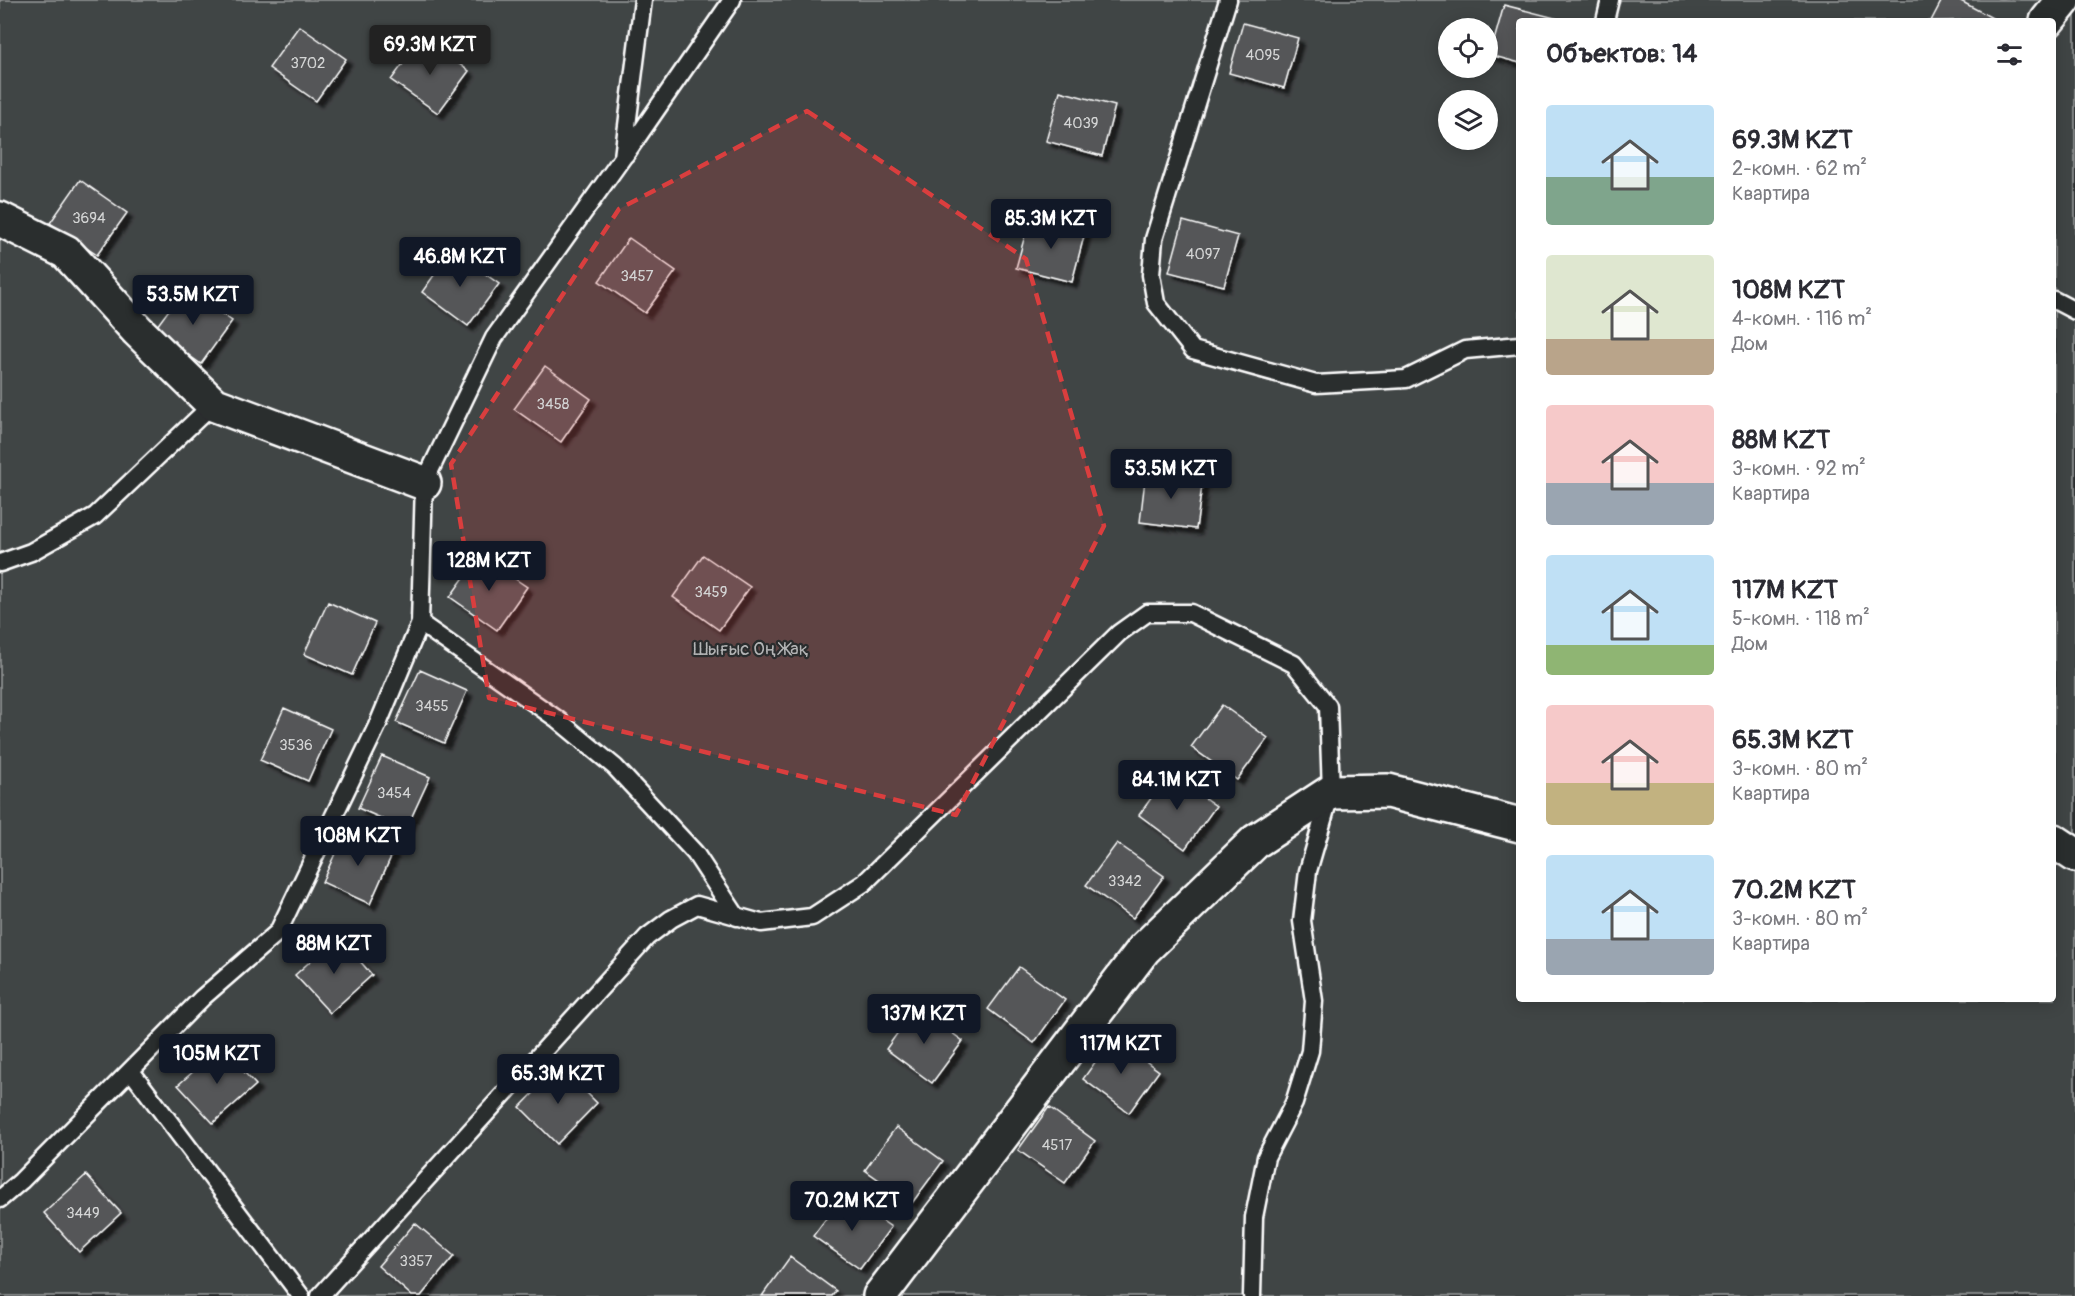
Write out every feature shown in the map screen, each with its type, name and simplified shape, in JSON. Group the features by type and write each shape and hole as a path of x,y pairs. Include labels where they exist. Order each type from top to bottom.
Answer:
{"street":[{"path":"2050,18 2064,0"},
{"path":"0,219 66,252 137,330 213,404 424,483"},
{"path":"880,1296 1144,949 1256,841 1331,792 1388,791 1516,824"},
{"path":"2056,842 2075,855"}],"lane":[{"path":"623,157 643,0"},
{"path":"0,1199 202,998 278,932 378,724 420,623 424,483 494,338 732,0"},
{"path":"1228,0 1154,239 1151,275 1156,303 1193,350 1316,384 1406,379 1465,350 1516,345"},
{"path":"1606,18 1610,0"},
{"path":"2056,301 2075,311"},
{"path":"0,563 30,552 94,516 213,404"},
{"path":"320,1296 647,937 671,919 697,905 761,923 812,917 864,883 1119,633 1147,613 1191,613 1294,664 1328,706 1331,792 1308,871 1302,921 1314,1001 1310,1051 1294,1103 1266,1157 1254,1217 1252,1296"},
{"path":"420,623 556,719 615,767 695,853 737,917"},
{"path":"131,1071 301,1296"}],"highlighted area":[{"path":"807,111 1026,259 1104,526 956,815 489,698 451,464 619,209"}],"green space":[{"name":"Шығыс Оң Жақ","path":"0,0 2075,0 2075,1296 0,1296"}],"building":[{"path":"1942,0 1959,0 1992,18 1933,18"},
{"path":"1504,5 1555,18 1516,18 1516,62 1498,57 1498,26"},
{"path":"1243,23 1298,38 1284,88 1229,73"},
{"path":"299,26 346,59 316,101 269,68"},
{"path":"422,38 469,71 438,113 391,80"},
{"path":"1060,91 1115,106 1102,156 1046,141"},
{"path":"80,180 127,213 97,255 50,223"},
{"path":"1030,217 1085,232 1072,282 1016,268"},
{"path":"1183,221 1238,236 1224,286 1169,272"},
{"path":"629,238 676,271 645,313 599,281"},
{"path":"452,250 499,284 468,326 422,292"},
{"path":"185,288 232,321 201,364 154,330"},
{"path":"545,366 591,399 561,442 514,409"},
{"path":"1146,471 1203,478 1196,529 1140,522"},
{"path":"480,555 527,587 497,630 450,597"},
{"path":"703,555 750,587 719,630 673,597"},
{"path":"328,602 375,623 352,675 304,654"},
{"path":"420,670 467,691 444,743 396,722"},
{"path":"1222,705 1268,738 1237,780 1191,747"},
{"path":"284,708 331,729 308,781 260,760"},
{"path":"382,756 430,777 406,829 358,808"},
{"path":"1169,773 1216,806 1185,849 1139,815"},
{"path":"346,830 393,852 370,904 322,882"},
{"path":"1117,843 1164,876 1133,918 1086,885"},
{"path":"338,936 372,975 330,1013 295,975"},
{"path":"1019,967 1065,1000 1034,1043 988,1009"},
{"path":"916,1007 963,1041 932,1083 886,1049"},
{"path":"1113,1037 1159,1071 1129,1113 1083,1079"},
{"path":"221,1047 256,1085 213,1123 178,1085"},
{"path":"560,1066 597,1103 557,1144 520,1107"},
{"path":"1049,1107 1095,1141 1065,1183 1018,1150"},
{"path":"896,1127 943,1161 912,1203 865,1170"},
{"path":"86,1175 121,1213 79,1252 44,1213"},
{"path":"844,1194 891,1227 860,1269 813,1236"},
{"path":"415,1223 454,1256 421,1296 412,1296 378,1266"},
{"path":"790,1257 836,1291 832,1296 762,1296"}]}
